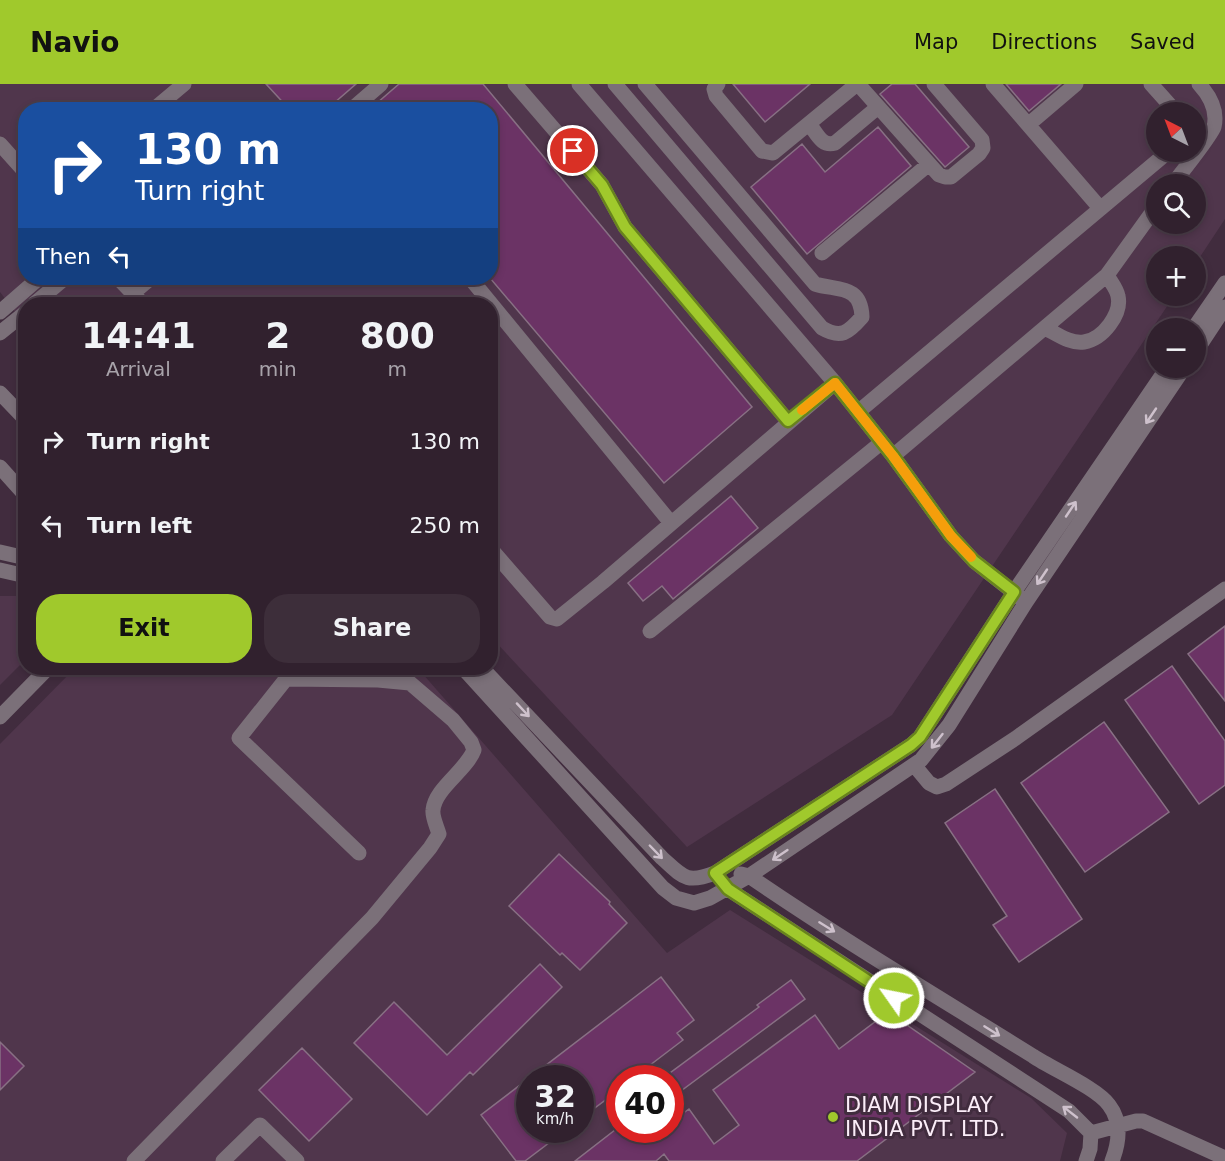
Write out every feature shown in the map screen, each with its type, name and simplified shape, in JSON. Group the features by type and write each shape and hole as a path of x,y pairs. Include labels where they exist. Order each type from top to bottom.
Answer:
{"street":[{"path":"163,102 184,84"},
{"path":"360,102 381,84"},
{"path":"515,84 602,185 625,227 788,421"},
{"path":"579,84 835,383 893,456 951,536 974,561 1020,597"},
{"path":"718,84 714,88 716,96 762,151 773,153 810,125 857,84 939,175 951,177 979,154 983,148 982,140 934,84"},
{"path":"993,84 1100,208"},
{"path":"1029,124 1076,84"},
{"path":"1151,84 1167,102"},
{"path":"1180,174 1214,128 1214,107 1208,94 1199,84"},
{"path":"614,85 822,328 832,334 843,334 853,327 862,316 861,305 853,294 842,287 826,288 814,284 649,89 635,108"},
{"path":"810,125 824,143 829,145 835,143 878,107"},
{"path":"0,144 18,164"},
{"path":"858,412 1156,162"},
{"path":"822,253 929,164"},
{"path":"893,456 1107,275 1146,221"},
{"path":"1045,328 1068,340 1083,342 1094,339 1109,325 1118,312 1118,295 1107,275"},
{"path":"1205,318 1225,283"},
{"path":"0,312 31,285"},
{"path":"42,297 57,285"},
{"path":"126,285 138,297"},
{"path":"133,292 142,285"},
{"path":"476,285 486,297"},
{"path":"1206,322 1225,307"},
{"path":"498,312 671,524"},
{"path":"0,333 18,318"},
{"path":"469,675 663,888 676,898 693,903 710,898 749,876 914,765 934,746 949,725 1020,597 1161,378"},
{"path":"489,675 662,858 684,878 700,879 718,871 901,752 920,737 1177,378"},
{"path":"498,557 550,617 557,619 835,383"},
{"path":"0,393 18,412"},
{"path":"650,631 882,442"},
{"path":"0,467 18,487"},
{"path":"0,552 18,556"},
{"path":"0,570 18,574"},
{"path":"914,765 929,783 937,787 946,784 1016,738 1225,589"},
{"path":"0,717 41,675"},
{"path":"134,1161 372,918 409,874 439,834 433,810 440,793 471,760 474,750 471,742 453,720 410,683 378,680 286,679 239,738 359,853"},
{"path":"718,871 749,876 1048,1066 1092,1090 1110,1105 1118,1127 1118,1143 1112,1161"},
{"path":"718,871 728,889 1069,1111 1090,1133 1090,1149 1086,1161"},
{"path":"1090,1133 1143,1121 1225,1158"},
{"path":"223,1161 260,1125 297,1161"}],"shaded area":[{"path":"0,84 1225,84 1225,219 1206,248 1206,246 1146,246 1146,306 1167,306 1159,318 1146,318 1146,338 892,715 687,847 498,644 498,297 18,297 18,316 0,292"},
{"path":"0,596 18,596 18,667 0,685"},
{"path":"68,675 424,675 667,953 730,910 1031,1098 1067,1133 1060,1161 0,1161 0,744"}],"building":[{"path":"266,84 356,84 335,102 283,102"},
{"path":"399,84 483,84 498,102 378,102"},
{"path":"733,84 810,84 765,122"},
{"path":"892,84 915,84 969,147 945,167 880,94"},
{"path":"1006,84 1061,84 1029,111"},
{"path":"498,102 752,407 664,483 496,285 498,285"},
{"path":"878,127 911,166 807,254 751,187 802,144 825,172"},
{"path":"731,496 758,528 673,599 662,586 643,601 628,583"},
{"path":"1225,626 1225,701 1188,654"},
{"path":"1172,666 1225,741 1225,785 1199,804 1125,700"},
{"path":"1104,722 1169,812 1085,872 1021,783"},
{"path":"995,789 1082,919 1019,962 993,925 1007,916 945,823"},
{"path":"559,854 610,902 609,904 627,923 580,970 562,953 560,955 509,906"},
{"path":"540,964 562,987 473,1075 470,1072 427,1115 354,1043 394,1002 447,1055"},
{"path":"661,977 694,1020 677,1033 683,1040 650,1065 606,1065 606,1100 594,1108 594,1065 546,1065"},
{"path":"791,980 805,999 684,1089 684,1065 681,1065 759,1007 757,1005"},
{"name":"DIAM DISPLAY INDIA PVT. LTD.","path":"888,1012 975,1072 857,1161 669,1161 664,1154 656,1161 575,1161 606,1137 606,1143 684,1143 684,1113 689,1109 714,1144 739,1125 713,1090 815,1015 839,1049"},
{"path":"0,1042 24,1066 0,1090"},
{"path":"302,1048 352,1099 309,1141 259,1090"},
{"path":"516,1088 516,1143 549,1143 525,1161 516,1161 481,1115"}],"slow traffic":[{"path":"802,410 835,383 893,456 951,536 971,557"}],"place":[{"name":"DIAM DISPLAY INDIA PVT. LTD.","path":"833,1117"}],"route":[{"path":"573,151 602,185 625,227 788,421 835,383 893,456 951,536 974,561 1014,592 920,737 715,873 728,889 894,998"}]}
